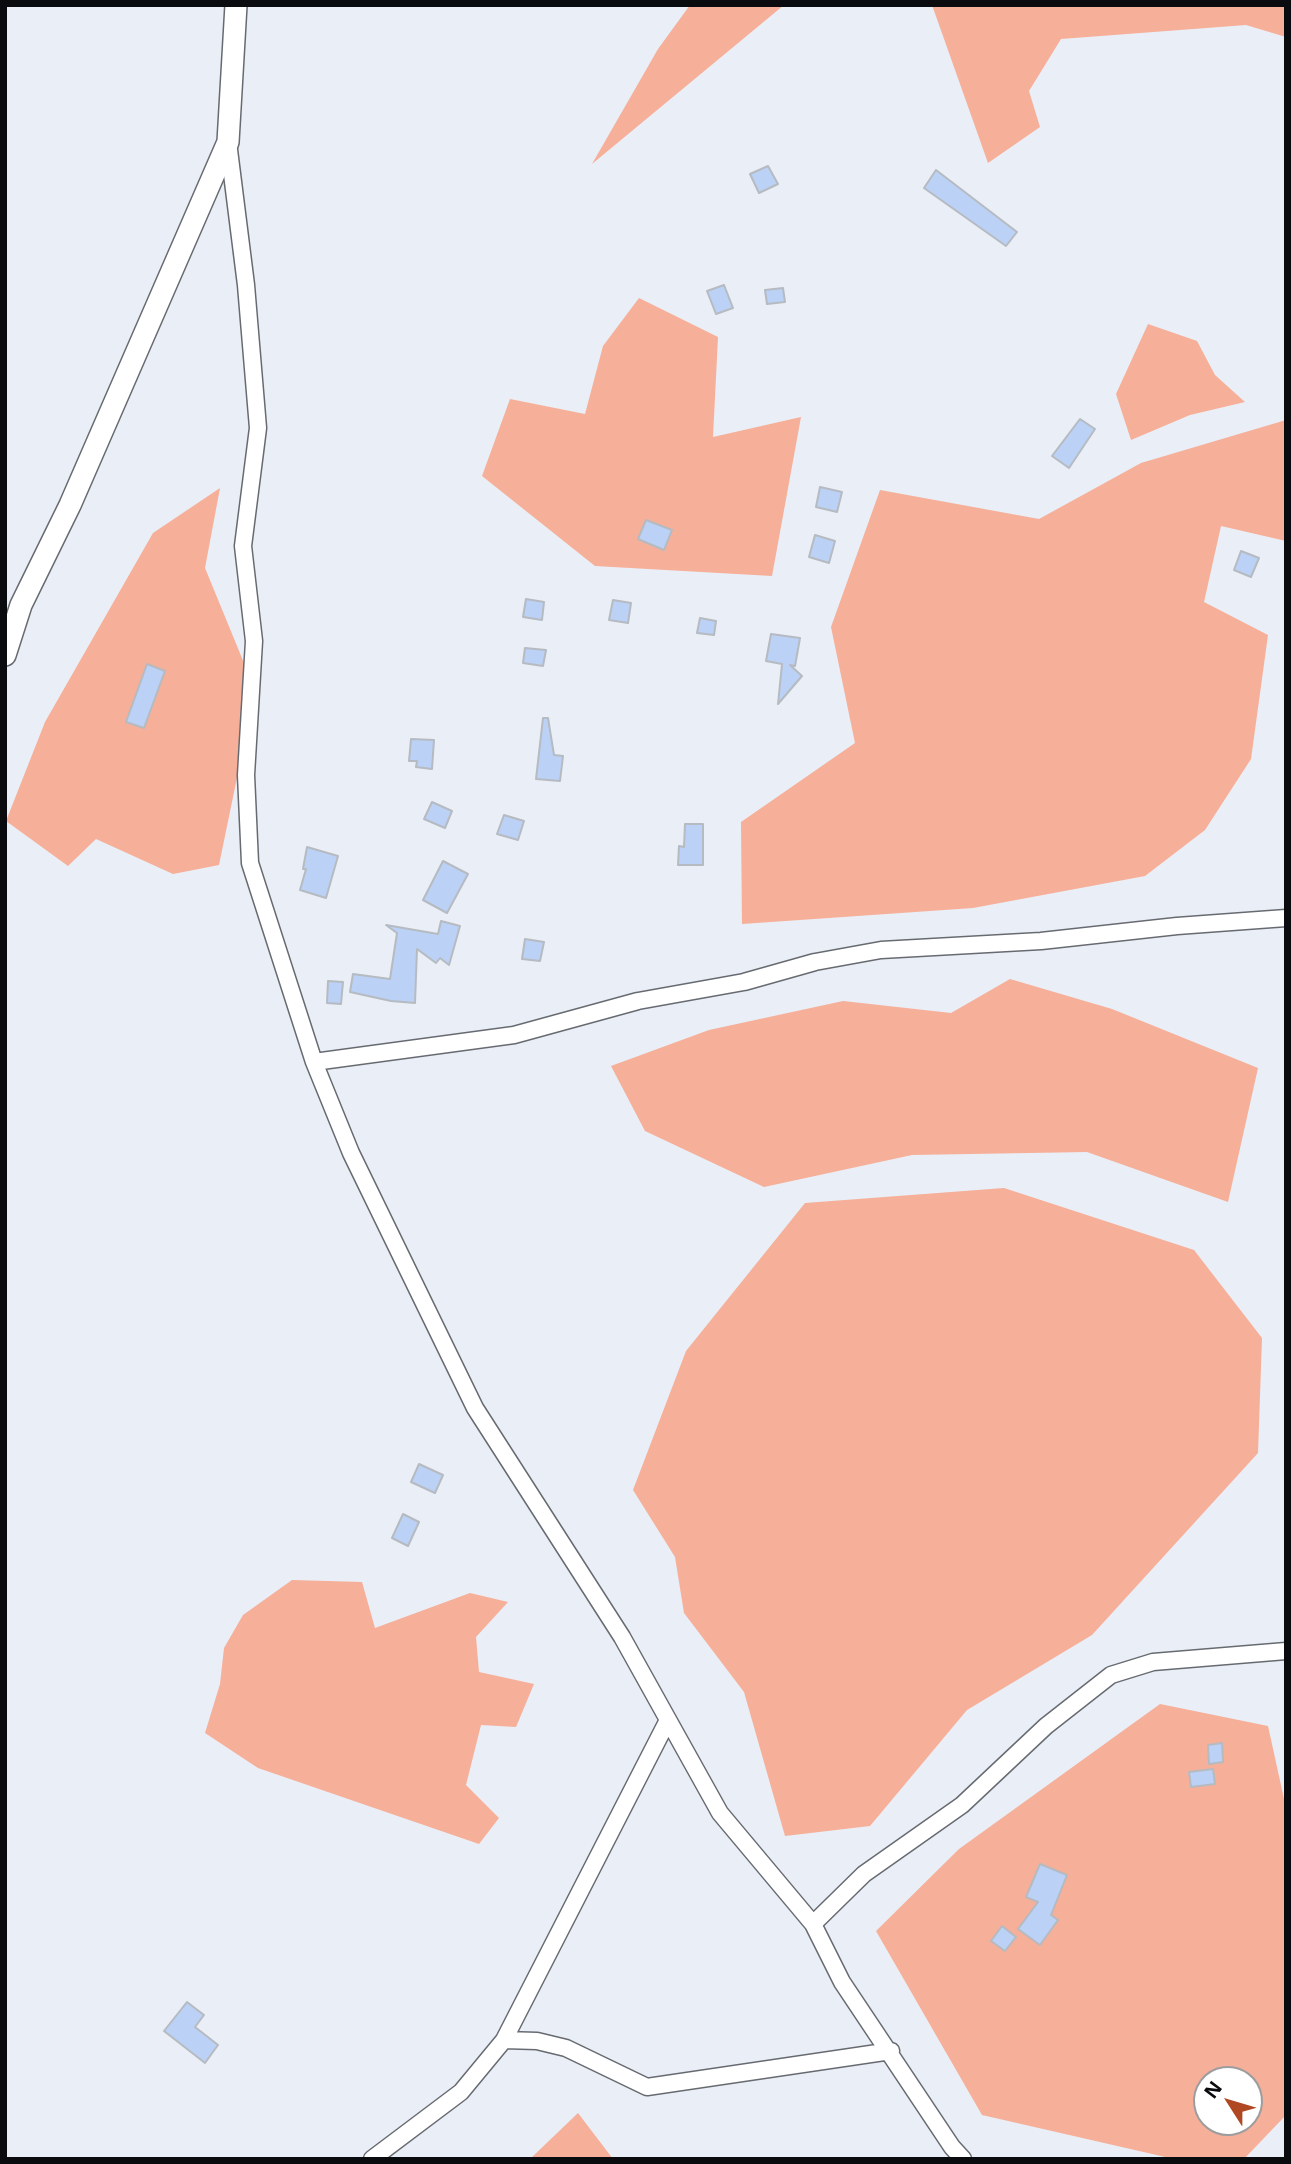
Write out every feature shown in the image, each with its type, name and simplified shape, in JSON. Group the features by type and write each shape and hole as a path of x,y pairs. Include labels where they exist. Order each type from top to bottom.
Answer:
{"street":[{"path":"236,5 228,142 246,285 258,428 243,546 254,641 246,775 250,863 314,1062 351,1153 475,1408 622,1637 720,1813 814,1924 842,1982 891,2051 952,2147 963,2159"},
{"path":"5,655 21,605 70,505 228,142"},
{"path":"314,1062 514,1035 638,1001 744,982 815,962 881,950 1041,941 1286,918"},
{"path":"814,1924 864,1874 962,1805 1046,1726 1111,1675 1153,1662 1286,1651"},
{"path":"372,2159 461,2092 504,2040 668,1720"},
{"path":"504,2040 537,2041 566,2048 647,2087 891,2051"}],"shaded area":[{"path":"690,5 784,5 592,164 658,49"},
{"path":"932,5 1286,5 1286,37 1246,25 1061,39 1029,91 1040,127 988,163"},
{"path":"639,298 718,337 713,437 801,417 772,576 595,566 482,476 510,399 585,414 603,346"},
{"path":"1148,324 1197,341 1215,375 1245,402 1190,415 1131,440 1116,394"},
{"path":"1286,420 1286,541 1221,526 1204,602 1268,635 1251,759 1205,830 1145,876 973,908 742,924 741,822 855,743 831,627 880,490 1039,519 1141,463"},
{"path":"220,488 205,568 244,663 240,763 219,865 173,874 96,839 68,866 6,821 45,722 153,533"},
{"path":"1010,979 1112,1009 1258,1068 1228,1202 1087,1152 912,1155 764,1187 645,1131 611,1066 709,1030 843,1001 951,1013"},
{"path":"1004,1188 1194,1250 1262,1338 1258,1453 1092,1635 967,1710 870,1826 785,1836 744,1692 684,1613 675,1557 633,1490 686,1351 805,1203"},
{"path":"292,1580 362,1582 375,1628 470,1593 508,1602 476,1637 479,1672 534,1684 516,1727 481,1725 466,1785 499,1818 479,1844 258,1768 205,1733 220,1684 224,1648 243,1615"},
{"path":"1160,1704 1268,1726 1286,1808 1286,2115 1244,2159 1174,2159 982,2115 876,1931 959,1849"},
{"path":"578,2113 613,2159 530,2159"}],"building":[{"path":"768,166 778,184 759,193 750,174"},
{"path":"936,170 1017,232 1006,246 924,188"},
{"path":"724,285 733,308 716,314 707,291"},
{"path":"783,288 785,302 767,304 765,290"},
{"path":"1080,419 1095,429 1069,468 1052,456"},
{"path":"820,487 842,492 837,512 816,507"},
{"path":"646,520 672,530 664,550 638,539"},
{"path":"815,535 835,541 829,563 809,557"},
{"path":"1241,551 1259,558 1251,577 1234,570"},
{"path":"526,599 544,602 542,620 523,617"},
{"path":"613,600 631,603 628,623 609,620"},
{"path":"700,618 716,621 714,635 697,633"},
{"path":"771,634 800,638 795,666 790,665 802,676 778,704 782,664 766,661"},
{"path":"525,648 546,650 543,666 523,663"},
{"path":"147,664 165,671 144,728 126,722"},
{"path":"543,718 548,718 554,755 563,756 560,781 536,779"},
{"path":"411,739 434,740 432,769 416,767 417,761 409,761"},
{"path":"432,802 452,811 445,828 424,819"},
{"path":"504,815 524,821 518,840 497,834"},
{"path":"685,824 703,824 703,865 678,865 679,846 684,847"},
{"path":"307,847 338,856 326,898 300,890 306,869 303,869"},
{"path":"443,861 468,874 447,913 423,900"},
{"path":"441,921 460,926 449,965 440,958 436,963 417,949 415,1003 350,992 353,974 390,979 397,933 386,925 438,934"},
{"path":"525,939 544,942 540,961 522,959"},
{"path":"328,981 343,982 341,1004 327,1003"},
{"path":"419,1464 443,1475 435,1493 411,1482"},
{"path":"403,1514 419,1522 408,1546 392,1538"},
{"path":"1222,1743 1223,1762 1209,1764 1208,1745"},
{"path":"1213,1769 1215,1784 1191,1787 1189,1772"},
{"path":"1040,1864 1067,1875 1051,1915 1058,1920 1040,1945 1018,1929 1038,1902 1026,1897"},
{"path":"1002,1926 1016,1937 1005,1951 991,1941"},
{"path":"187,2002 204,2015 195,2027 218,2045 205,2063 164,2031"}]}
